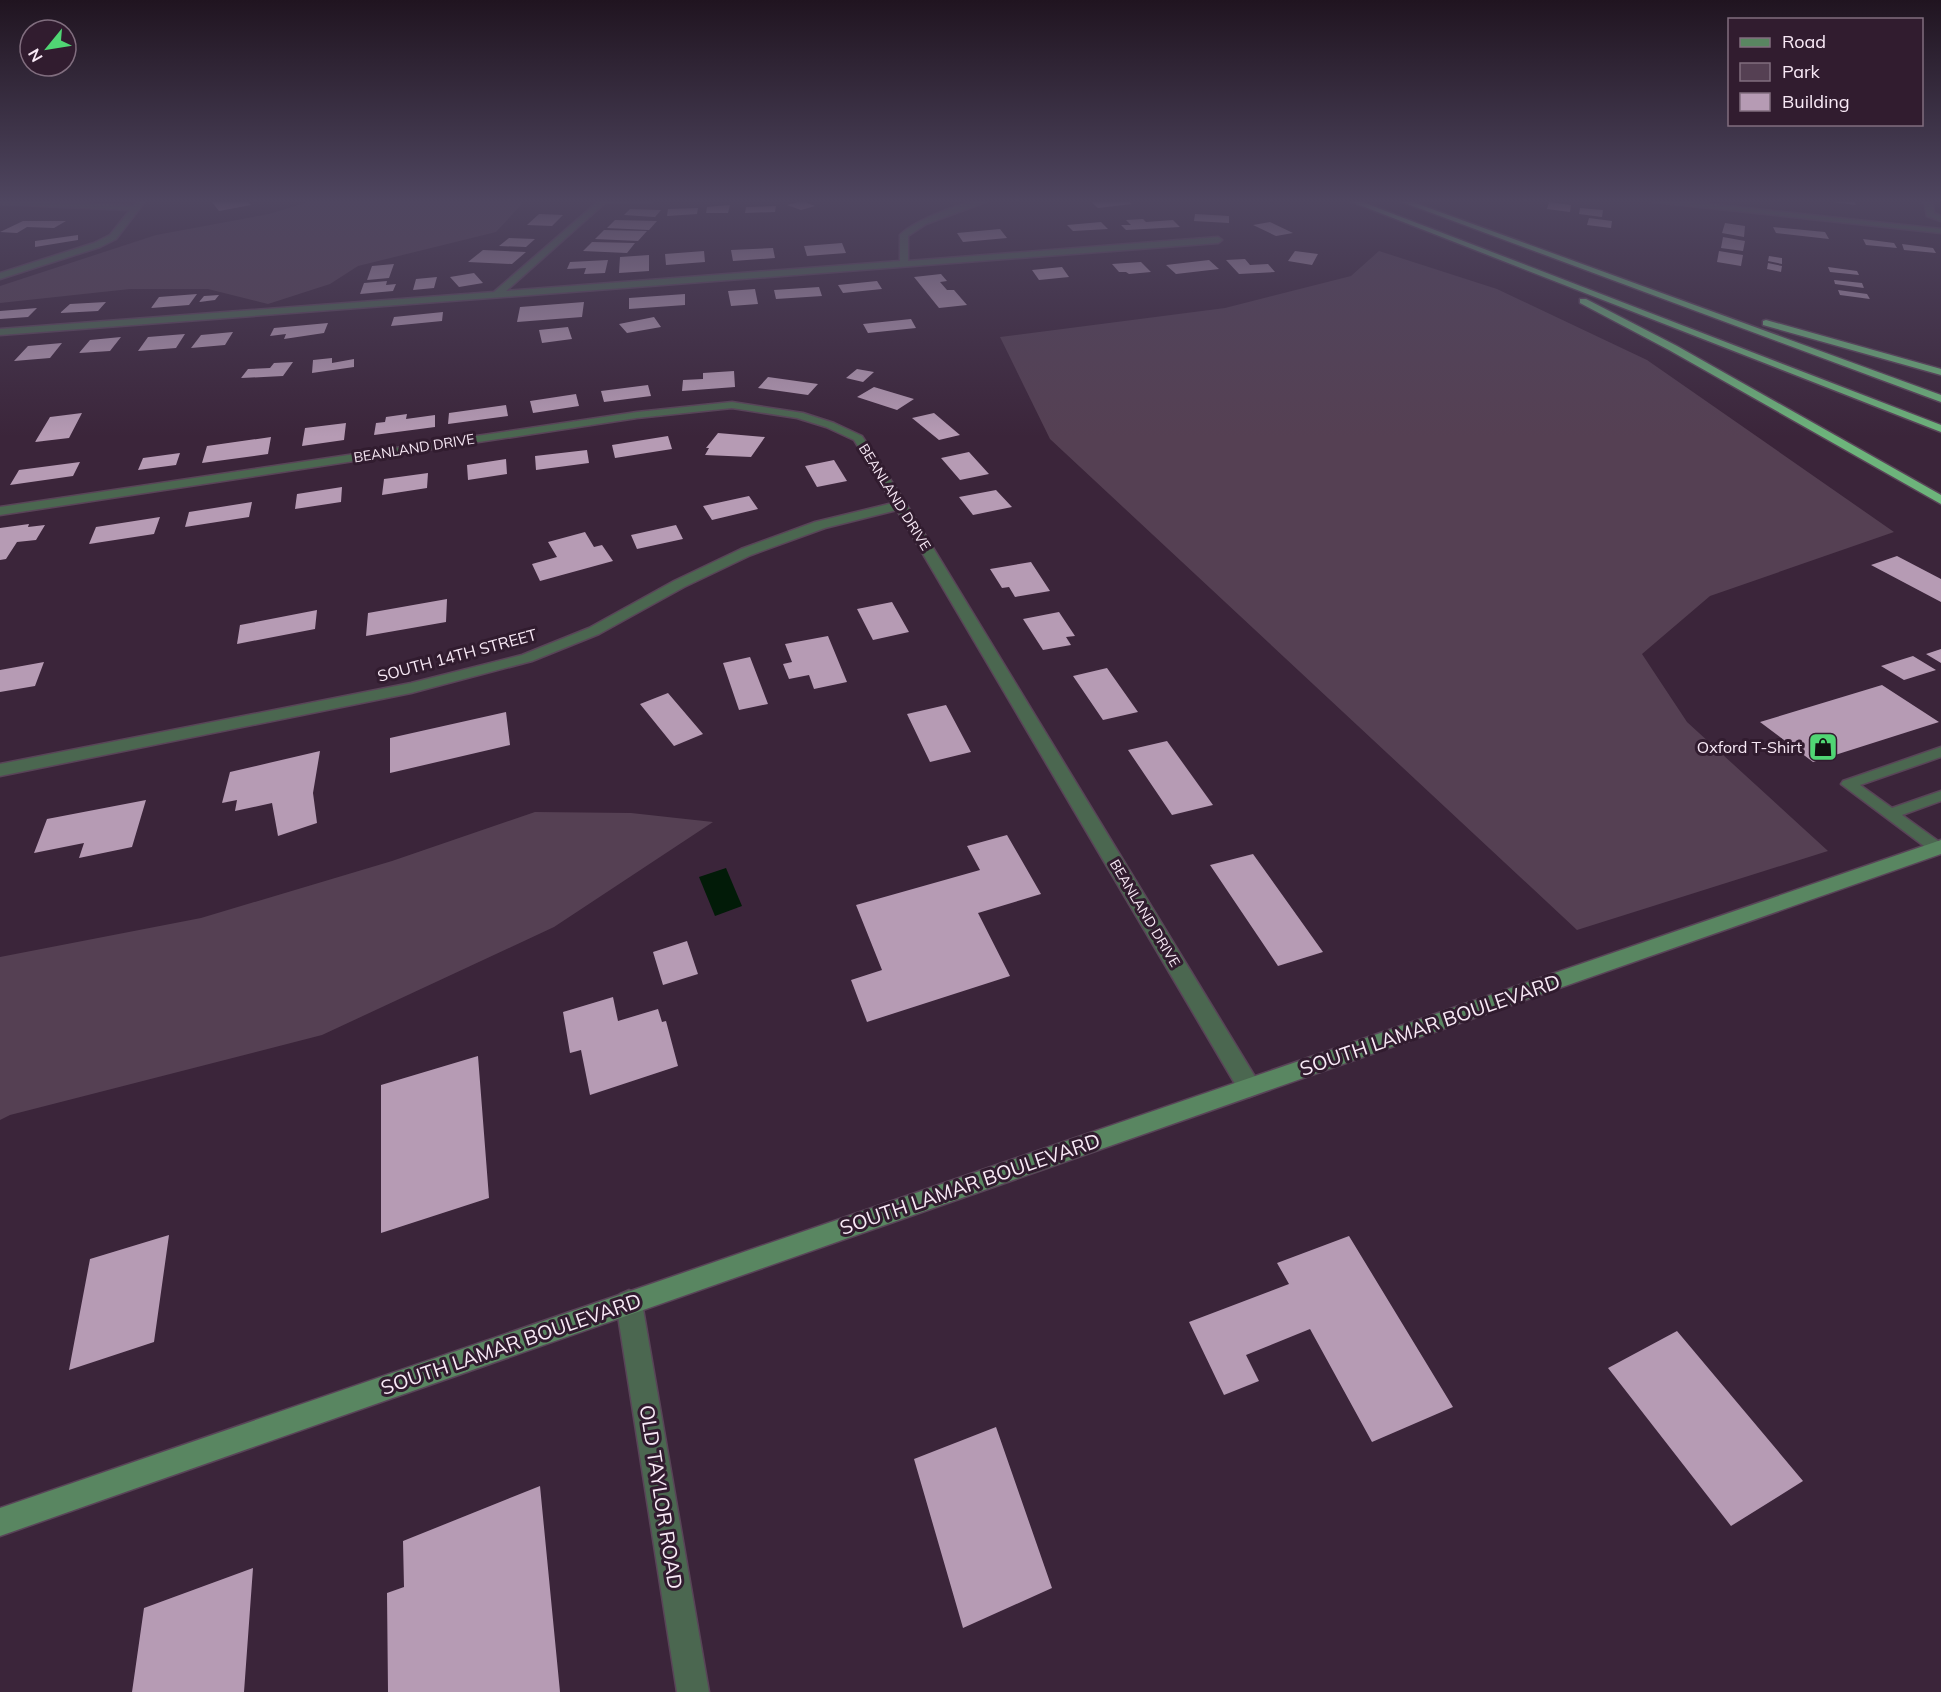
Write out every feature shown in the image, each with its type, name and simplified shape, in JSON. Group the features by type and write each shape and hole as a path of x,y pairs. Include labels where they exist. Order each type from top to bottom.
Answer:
{"highway":[{"path":"1536,279 1673,348 1941,500"},
{"path":"1556,279 1941,429"},
{"path":"1613,279 1941,399"},
{"path":"1620,279 1716,309 1941,372"}],"street":[{"path":"498,293 514,279"},
{"path":"0,332 688,279"},
{"name":"BEANLAND DRIVE","path":"0,511 637,414 732,405 799,415 830,425 858,438 901,505 1249,1087"},
{"name":"SOUTH 14TH STREET","path":"0,770 411,688 527,658 594,631 679,584 746,552 820,525 901,505"},
{"name":"SOUTH LAMAR BOULEVARD","path":"0,1522 1939,847"},
{"name":"OLD TAYLOR ROAD","path":"629,1303 693,1692"}],"lane":[{"path":"1939,847 1848,784 1941,752"},
{"path":"1890,814 1941,796"}],"green space":[{"path":"22,279 338,279 330,284 268,304 208,289 130,289 0,303 0,286"},
{"path":"1339,279 1466,279 1497,289 1647,360 1894,532 1710,596 1642,654 1687,722 1828,851 1577,930 1050,439 1000,337 1225,308"},
{"path":"535,812 631,813 713,822 554,927 322,1035 10,1115 0,1120 0,957 201,918 392,861"}],"shaded area":[{"path":"726,868 742,906 715,916 699,877"}],"building":[{"path":"416,279 436,279 434,288 413,290"},
{"path":"452,279 479,279 483,283 459,287"},
{"path":"916,279 945,279 947,281 940,282 947,290 954,290 967,305 939,308"},
{"path":"1834,280 1862,283 1864,288 1835,284"},
{"path":"387,281 386,285 396,284 393,291 360,294 364,283"},
{"path":"877,281 882,289 843,293 838,285"},
{"path":"819,287 822,296 776,299 774,290"},
{"path":"755,289 758,304 731,306 728,291"},
{"path":"1838,290 1867,294 1870,299 1840,295"},
{"path":"197,294 189,305 151,308 159,297"},
{"path":"685,294 685,305 629,309 629,298"},
{"path":"219,295 215,300 199,302 204,296"},
{"path":"106,302 98,311 60,313 70,304"},
{"path":"584,302 582,317 517,322 520,307"},
{"path":"37,308 28,317 0,319 0,311"},
{"path":"443,312 442,321 391,326 394,317"},
{"path":"654,317 661,327 627,333 619,324"},
{"path":"911,319 916,328 868,333 863,324"},
{"path":"328,323 324,333 284,339 286,334 270,336 274,328"},
{"path":"568,327 572,339 542,343 539,330"},
{"path":"233,332 225,345 191,348 201,335"},
{"path":"185,334 176,348 138,351 148,337"},
{"path":"121,337 110,351 79,353 90,340"},
{"path":"62,343 50,358 14,361 28,346"},
{"path":"332,358 332,363 354,359 354,367 312,373 313,360"},
{"path":"293,362 283,376 241,378 248,369 270,368 274,363"},
{"path":"857,369 874,372 863,382 846,378"},
{"path":"734,371 735,387 682,391 683,380 703,379 703,373"},
{"path":"768,377 818,384 808,395 758,388"},
{"path":"648,385 651,396 604,402 601,391"},
{"path":"874,387 914,399 897,410 857,397"},
{"path":"576,394 579,406 533,413 530,401"},
{"path":"506,405 508,416 448,424 449,413"},
{"path":"82,413 69,438 35,442 50,417"},
{"path":"934,413 960,435 939,440 912,418"},
{"path":"407,414 406,419 435,415 435,427 374,435 376,423 385,422 386,417"},
{"path":"346,423 344,440 302,446 305,428"},
{"path":"718,433 765,437 751,457 705,455 709,448 706,448"},
{"path":"668,436 672,449 615,458 612,445"},
{"path":"271,437 268,454 202,463 207,446"},
{"path":"587,450 589,463 536,470 535,456"},
{"path":"969,452 989,474 960,480 941,458"},
{"path":"180,453 176,465 138,470 143,458"},
{"path":"506,459 507,474 468,480 467,465"},
{"path":"834,460 847,481 817,487 805,466"},
{"path":"80,462 73,476 10,485 19,470"},
{"path":"428,473 427,488 382,495 384,479"},
{"path":"342,487 341,502 295,509 297,494"},
{"path":"996,490 1012,507 973,515 959,497"},
{"path":"749,496 758,509 712,520 703,506"},
{"path":"252,502 249,517 185,527 189,512"},
{"path":"160,517 154,534 89,544 96,527"},
{"path":"29,524 28,527 45,525 36,540 17,542 6,559 0,560 0,528"},
{"path":"676,525 683,539 637,549 631,535"},
{"path":"585,532 594,547 602,545 613,561 540,581 532,564 557,557 548,542"},
{"path":"1897,556 1941,579 1941,602 1871,565"},
{"path":"1031,562 1050,591 1015,597 1009,587 1002,588 990,569"},
{"path":"447,599 446,622 366,636 368,613"},
{"path":"892,602 909,632 873,640 857,609"},
{"path":"317,610 315,629 237,644 240,625"},
{"path":"1059,612 1075,636 1066,637 1071,645 1043,650 1023,619"},
{"path":"828,636 847,682 814,689 809,675 789,679 783,664 792,662 785,644"},
{"path":"1941,649 1941,663 1926,654"},
{"path":"1913,656 1936,670 1904,680 1881,666"},
{"path":"750,657 768,704 739,710 723,663"},
{"path":"44,662 35,686 0,692 0,670"},
{"path":"1107,668 1138,712 1103,720 1073,676"},
{"path":"1882,685 1939,722 1813,762 1760,722"},
{"path":"668,693 703,734 674,746 640,704"},
{"path":"946,705 971,752 930,762 907,714"},
{"path":"506,712 510,745 390,773 390,738"},
{"path":"1167,741 1213,805 1172,815 1128,750"},
{"path":"320,751 313,793 317,823 278,836 272,803 235,811 237,800 222,803 230,772"},
{"path":"146,800 132,847 79,858 84,843 34,853 47,819"},
{"path":"1007,835 1041,894 978,913 1010,976 867,1022 851,980 882,970 856,905 980,870 967,846"},
{"path":"1253,854 1323,952 1278,966 1210,865"},
{"path":"687,941 698,974 663,985 653,952"},
{"path":"613,997 618,1021 658,1009 662,1022 666,1021 678,1066 590,1095 581,1050 570,1053 563,1012"},
{"path":"478,1056 489,1198 381,1233 381,1085"},
{"path":"169,1235 154,1342 69,1370 90,1259"},
{"path":"1349,1236 1453,1407 1372,1442 1310,1329 1246,1355 1259,1381 1224,1395 1189,1322 1289,1284 1277,1263"},
{"path":"1677,1331 1803,1481 1731,1526 1608,1368"},
{"path":"996,1427 1052,1588 963,1628 914,1459"},
{"path":"540,1486 560,1692 388,1692 387,1593 404,1587 403,1541"},
{"path":"253,1568 244,1692 132,1692 144,1608"}],"place":[{"name":"Oxford T-Shirt","path":"1823,747"}]}
